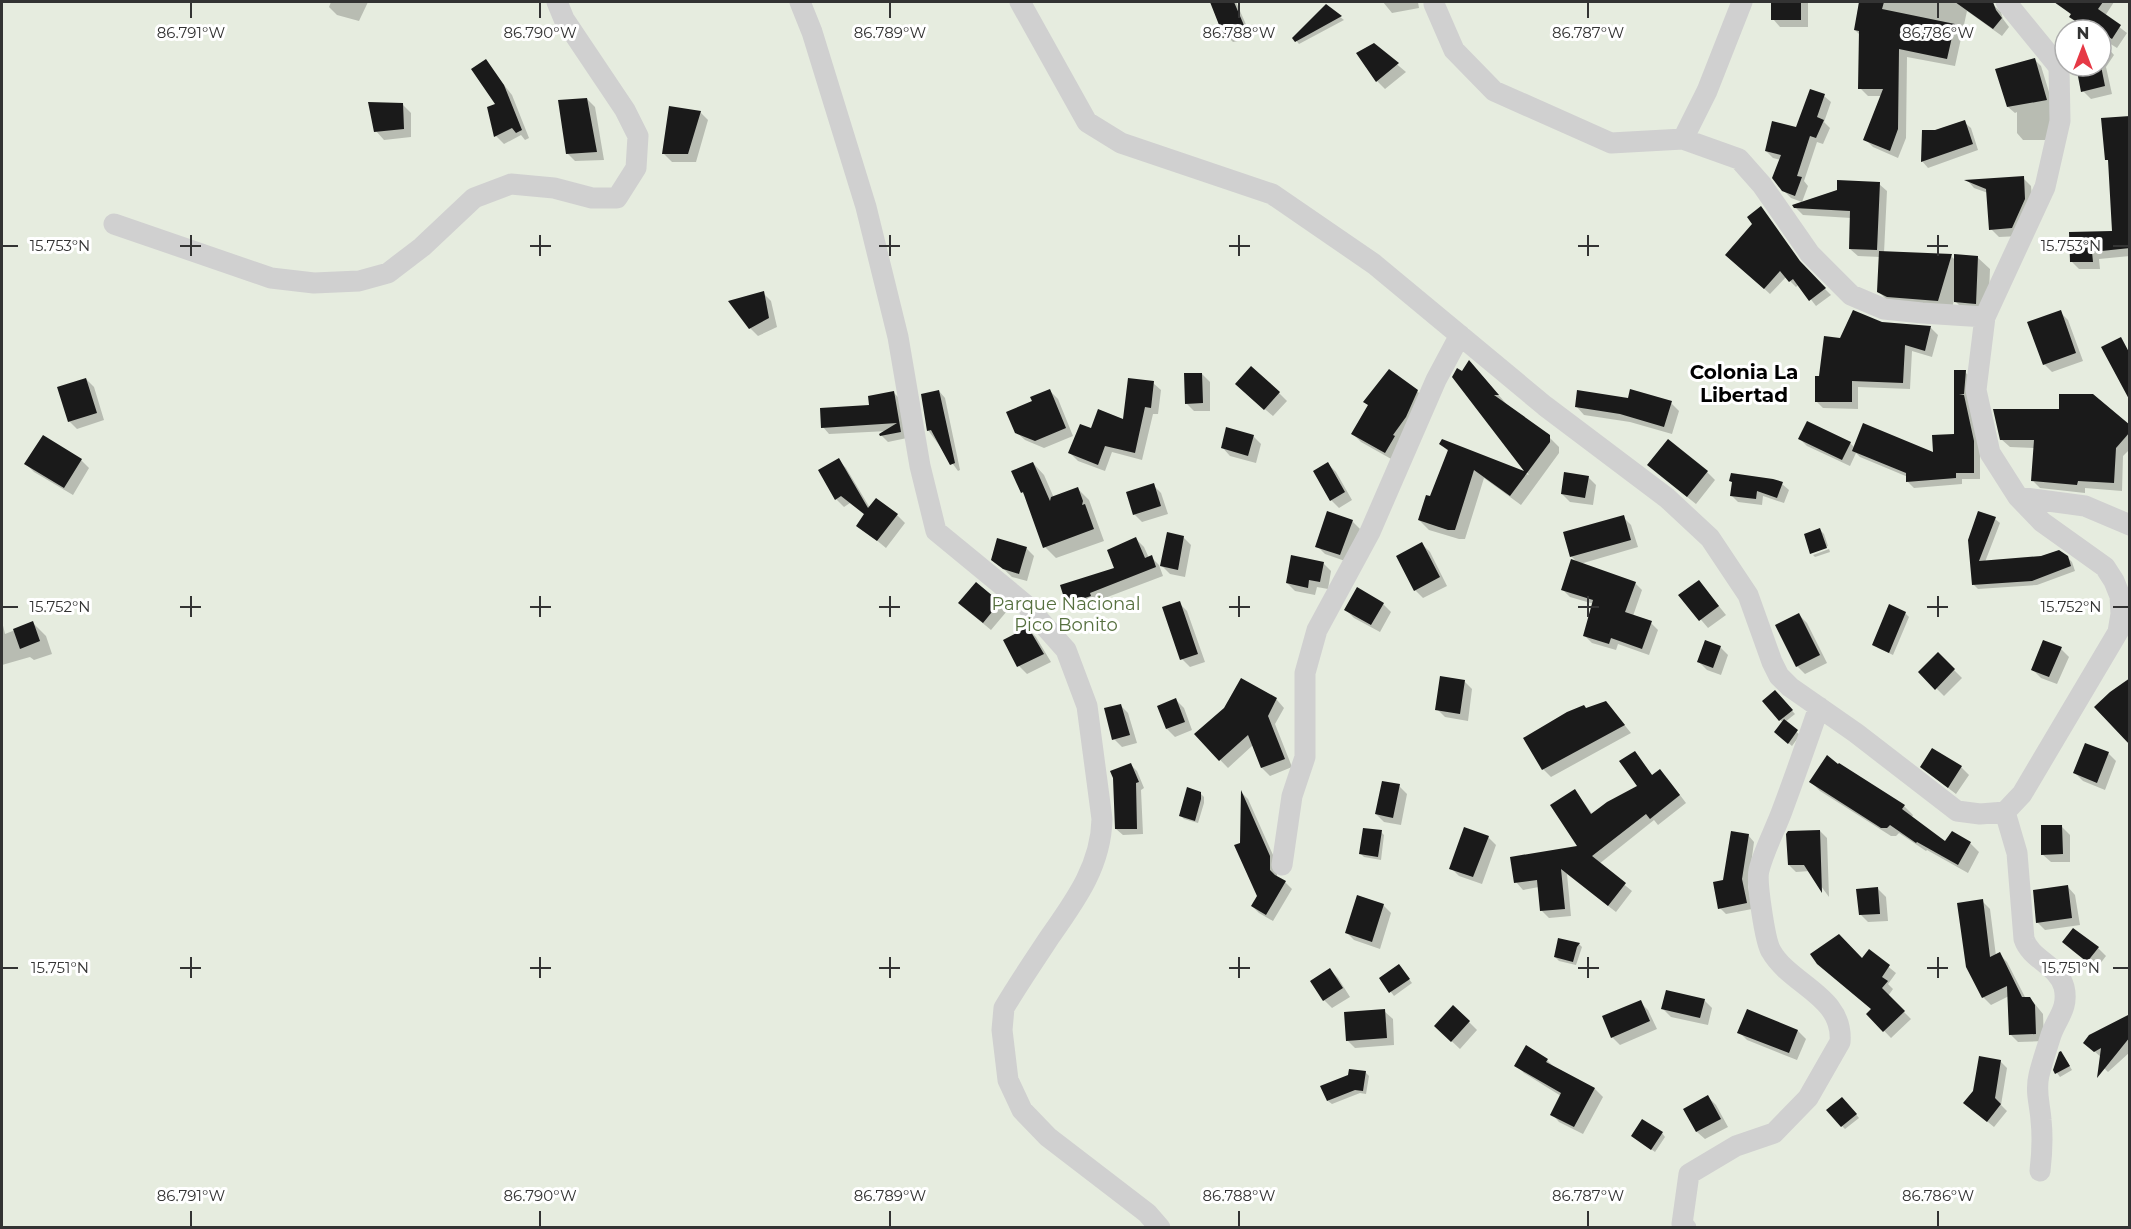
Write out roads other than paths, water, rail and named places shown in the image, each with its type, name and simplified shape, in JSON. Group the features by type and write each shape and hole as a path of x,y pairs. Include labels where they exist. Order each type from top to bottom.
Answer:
{"street":[{"path":"114,224 271,278 314,283 360,281 388,273 422,247 474,198 512,184 555,188 591,198 617,198 636,168 638,136 625,110 564,19 557,2"},
{"path":"800,2 812,32 866,207 898,337 920,466 936,531 1026,604 1066,650 1087,706 1102,819 1099,852 1082,890 1004,1008 1002,1030 1008,1080 1022,1110 1048,1137 1147,1212 1160,1227"},
{"path":"1020,2 1087,123 1121,143 1272,194 1374,264 1545,406 1667,498 1710,538 1748,595 1772,662 1779,676 1790,687 1958,811 1980,814 2005,812 2022,794 2118,632 2121,614 2120,596 2105,567 2042,522 2018,497 1990,453 1976,390 1985,317 2045,187 2060,121 2059,67 2006,2"},
{"path":"1683,139 1707,91 1742,2"},
{"path":"1434,4 1454,50 1494,91 1611,143 1683,139 1739,159 1762,185 1810,254 1851,295 1884,309 1985,317"},
{"path":"1282,865 1293,796 1305,757 1305,673 1317,630 1370,532 1436,380 1460,335"},
{"path":"2018,497 2085,506 2130,525"},
{"path":"1686,1227 1682,1224 1689,1174 1736,1146 1774,1133 1808,1098 1840,1042 1839,1020 1831,1009 1823,999 1780,964 1770,950 1758,873 1820,707"},
{"path":"2005,812 2017,853 2026,947 2054,969 2064,987 2061,1019 2052,1032 2036,1090 2043,1146 2040,1171"}],"district":[{"name":"Colonia La Libertad","path":"1744,384"}],"park label":[{"name":"Parque Nacional Pico Bonito","path":"1066,614"}]}
